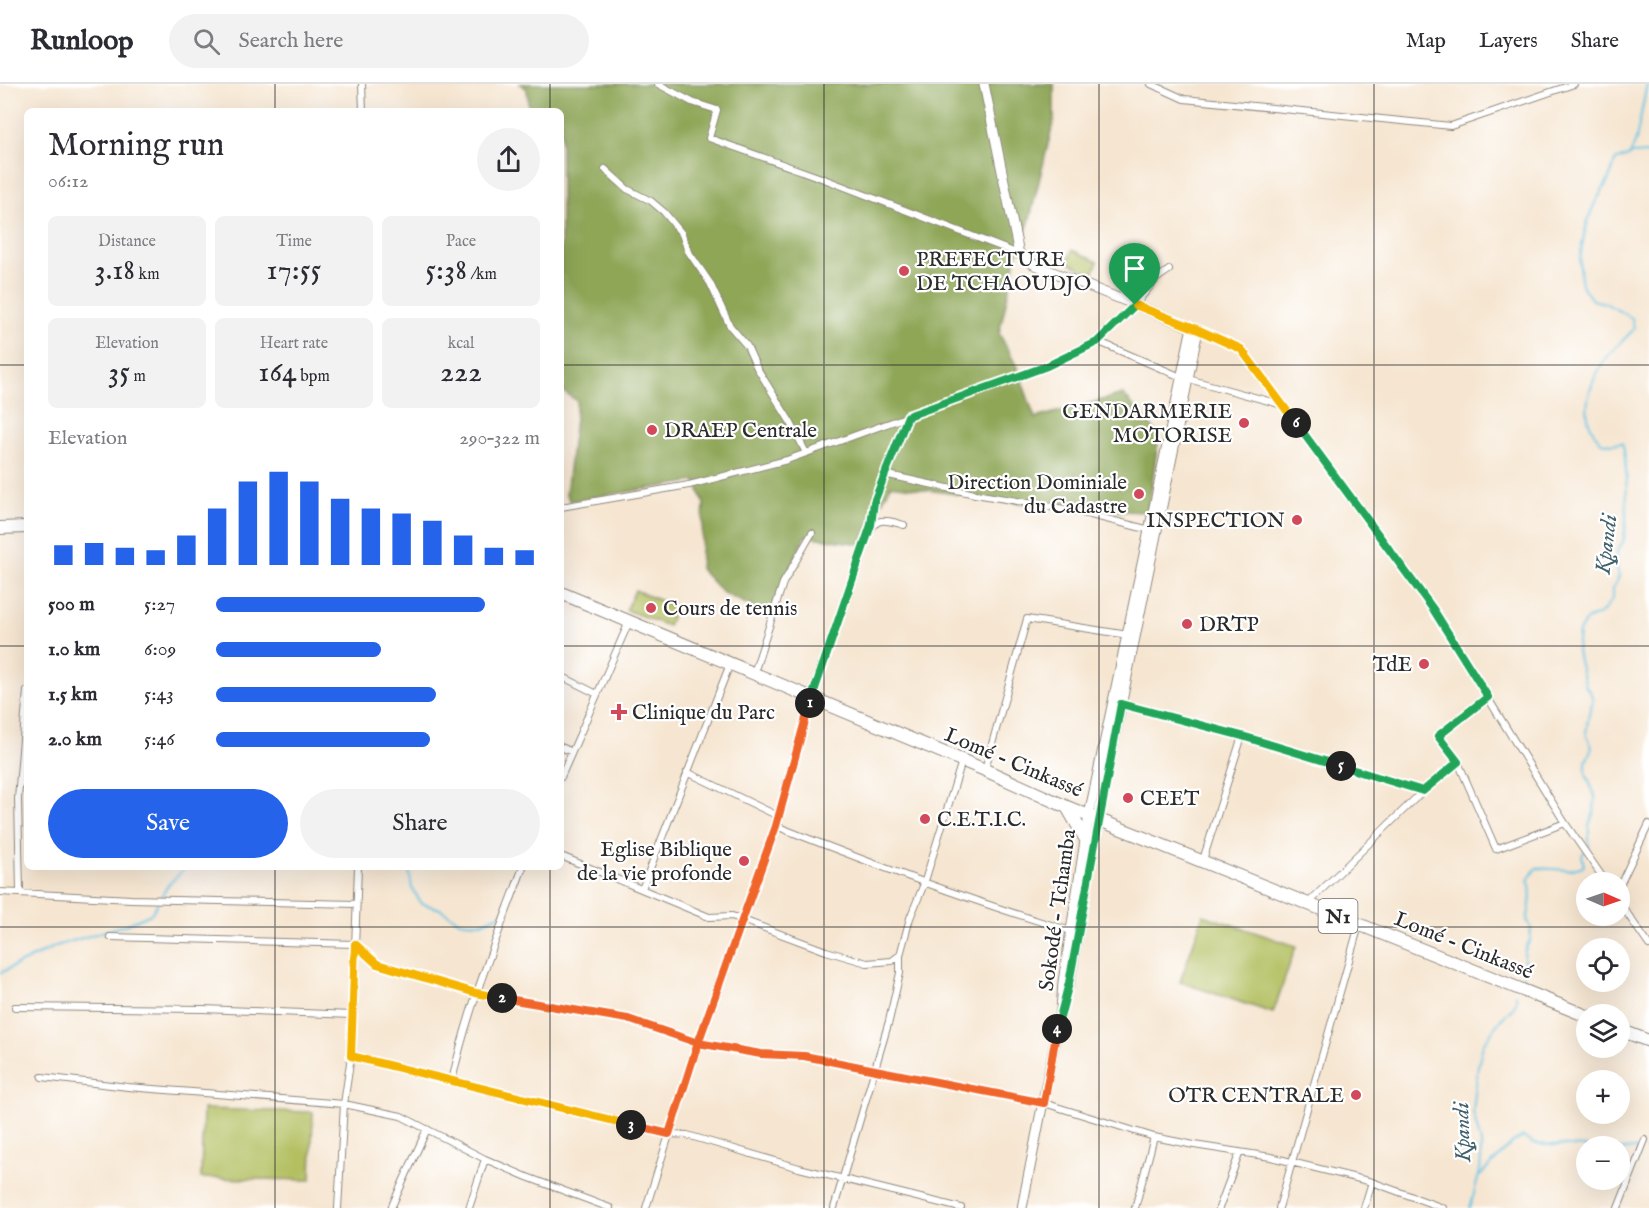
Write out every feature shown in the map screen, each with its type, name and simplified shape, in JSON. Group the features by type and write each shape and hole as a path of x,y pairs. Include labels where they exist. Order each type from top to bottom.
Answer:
{"highway":[{"path":"1,528 24,527"},
{"name":"Lomé - Cinkassé","path":"564,594 962,760 1067,807 1576,1012"},
{"path":"1067,807 1085,838"},
{"path":"1630,1034 1649,1041"}],"main road":[{"path":"984,84 1019,254 1033,264 1195,328 1094,817"},
{"path":"1118,704 1128,635 1185,378"},
{"name":"Sokodé - Tchamba","path":"1022,1208 1061,1011 1085,838 1094,817"},
{"name":"Sokodé - Tchamba","path":"1061,1011 1069,983 1094,817"}],"street":[{"path":"362,84 363,108"},
{"path":"658,84 692,102 717,110 709,138 1019,254"},
{"path":"1151,84 1184,99 1451,126 1574,84"},
{"path":"605,169 627,189 651,201 664,212 682,234 688,251 710,283 730,326 747,346 757,368 791,423 806,453"},
{"path":"564,506 689,485 787,460 1047,366 1097,342 1135,305 1156,279 1169,270"},
{"path":"1195,328 1241,349 1283,405 1433,609 1565,823 1599,872"},
{"path":"1097,342 1185,378 1283,405"},
{"path":"646,1208 698,1043 776,826 811,697 871,525 874,502 908,416"},
{"path":"884,474 975,494 1071,510 1150,530"},
{"path":"871,525 882,520 904,525"},
{"path":"754,673 783,583 812,533"},
{"path":"985,770 1027,619 1128,635"},
{"path":"564,770 629,621"},
{"path":"642,889 730,664"},
{"path":"564,678 597,694"},
{"path":"1488,697 1438,736 1458,762 1496,849 1565,823"},
{"path":"1118,704 1242,736 1423,791"},
{"path":"1203,860 1242,736"},
{"path":"564,748 572,752"},
{"path":"20,891 18,800 24,750"},
{"path":"834,1208 900,973 900,955 910,918 924,884 962,760"},
{"path":"1308,903 1423,791 1458,762"},
{"path":"687,772 778,816"},
{"path":"20,777 24,783"},
{"path":"18,800 24,797"},
{"path":"1626,872 1649,824"},
{"path":"776,826 924,884 998,910 1071,931"},
{"path":"564,857 710,916 720,918 732,915 826,951 867,963 892,961 900,955"},
{"path":"338,1208 344,1104 351,1056 358,870"},
{"path":"453,1081 460,1045 476,993 522,870"},
{"path":"0,891 131,899 356,904"},
{"path":"1630,917 1649,945"},
{"path":"1279,1208 1359,924"},
{"path":"110,937 355,944 377,964 476,993 628,1019 698,1043 761,1054 804,1056 1044,1103 1154,1137 1292,1161 1372,1182 1443,1208"},
{"path":"15,1007 203,1009 352,1015"},
{"path":"351,1056 669,1134 687,1135 842,1179 961,1208"},
{"path":"42,1077 128,1087 344,1104 401,1116 485,1159 578,1198 610,1208"},
{"path":"391,1208 427,1129"},
{"path":"1135,1208 1154,1137"},
{"path":"1618,1208 1645,1140"},
{"path":"1219,1208 1240,1152"},
{"path":"469,1208 485,1159"},
{"path":"1364,1208 1372,1182"}],"green space":[{"path":"520,84 1054,84 1054,120 1029,222 1016,258 999,333 1017,367 1035,418 1123,394 1159,435 1148,512 1064,509 891,485 860,544 805,536 769,615 723,593 700,569 704,504 696,481 570,501 566,494 577,401 564,392 564,108 529,108 527,89"},
{"path":"1072,250 1098,262 1093,274 1067,262"},
{"name":"Cours de tennis","path":"635,590 675,607 668,626 626,610"},
{"path":"1203,915 1296,946 1273,1013 1180,982"},
{"path":"203,1109 313,1112 311,1180 201,1178"}],"waterway":[{"name":"Kpandi","path":"1521,982 1524,955 1530,941 1531,927 1527,920 1531,894 1528,880 1536,868 1569,870 1584,866 1582,855 1589,846 1589,825 1594,812 1595,796 1586,774 1586,762 1592,747 1586,733 1593,701 1586,687 1577,651 1579,632 1586,620 1600,614 1613,598 1613,588 1619,577 1618,549 1625,533 1627,492 1622,443 1601,442 1592,429 1587,411 1590,391 1597,372 1634,329 1632,318 1605,303 1592,300 1582,284 1580,265 1591,211 1609,179 1615,161 1630,155 1636,140 1647,84"},
{"name":"Kpandi","path":"1631,154 1649,153"},
{"path":"0,973 56,946 128,924 151,914 168,885 183,870"},
{"path":"409,870 412,888 421,903 440,909 461,922 481,923 504,913"},
{"name":"Kpandi","path":"1470,1208 1480,1171 1481,1158 1481,1143 1473,1112 1478,1066 1483,1044 1501,1019 1513,1008 1516,994"},
{"path":"1480,1176 1513,1142 1523,1137 1533,1144 1576,1146"},
{"path":"1630,1149 1638,1149"}],"place":[{"name":"PREFECTURE DE TCHAOUDJO","path":"904,271"},
{"name":"GENDARMERIE MOTORISE","path":"1244,423"},
{"name":"DRAEP Centrale","path":"652,430"},
{"name":"Direction Dominiale du Cadastre","path":"1139,494"},
{"name":"INSPECTION","path":"1297,520"},
{"name":"Cours de tennis","path":"651,608"},
{"name":"DRTP","path":"1187,624"},
{"name":"TdE","path":"1424,664"},
{"name":"Clinique du Parc","path":"619,712"},
{"name":"CEET","path":"1128,798"},
{"name":"C.E.T.I.C.","path":"925,819"},
{"name":"Eglise Biblique de la vie profonde","path":"744,861"},
{"name":"OTR CENTRALE","path":"1356,1095"}],"route":[{"path":"1135,305 1097,342 1047,366 908,416 874,502 871,525 811,697 776,826 698,1043 628,1019 476,993 377,964 355,944 351,1056 669,1134 698,1043 761,1054 804,1056 1044,1103 1061,1011 1069,983 1121,704 1242,736 1423,791 1458,762 1438,736 1488,697 1433,609 1241,349 1135,305"}]}
